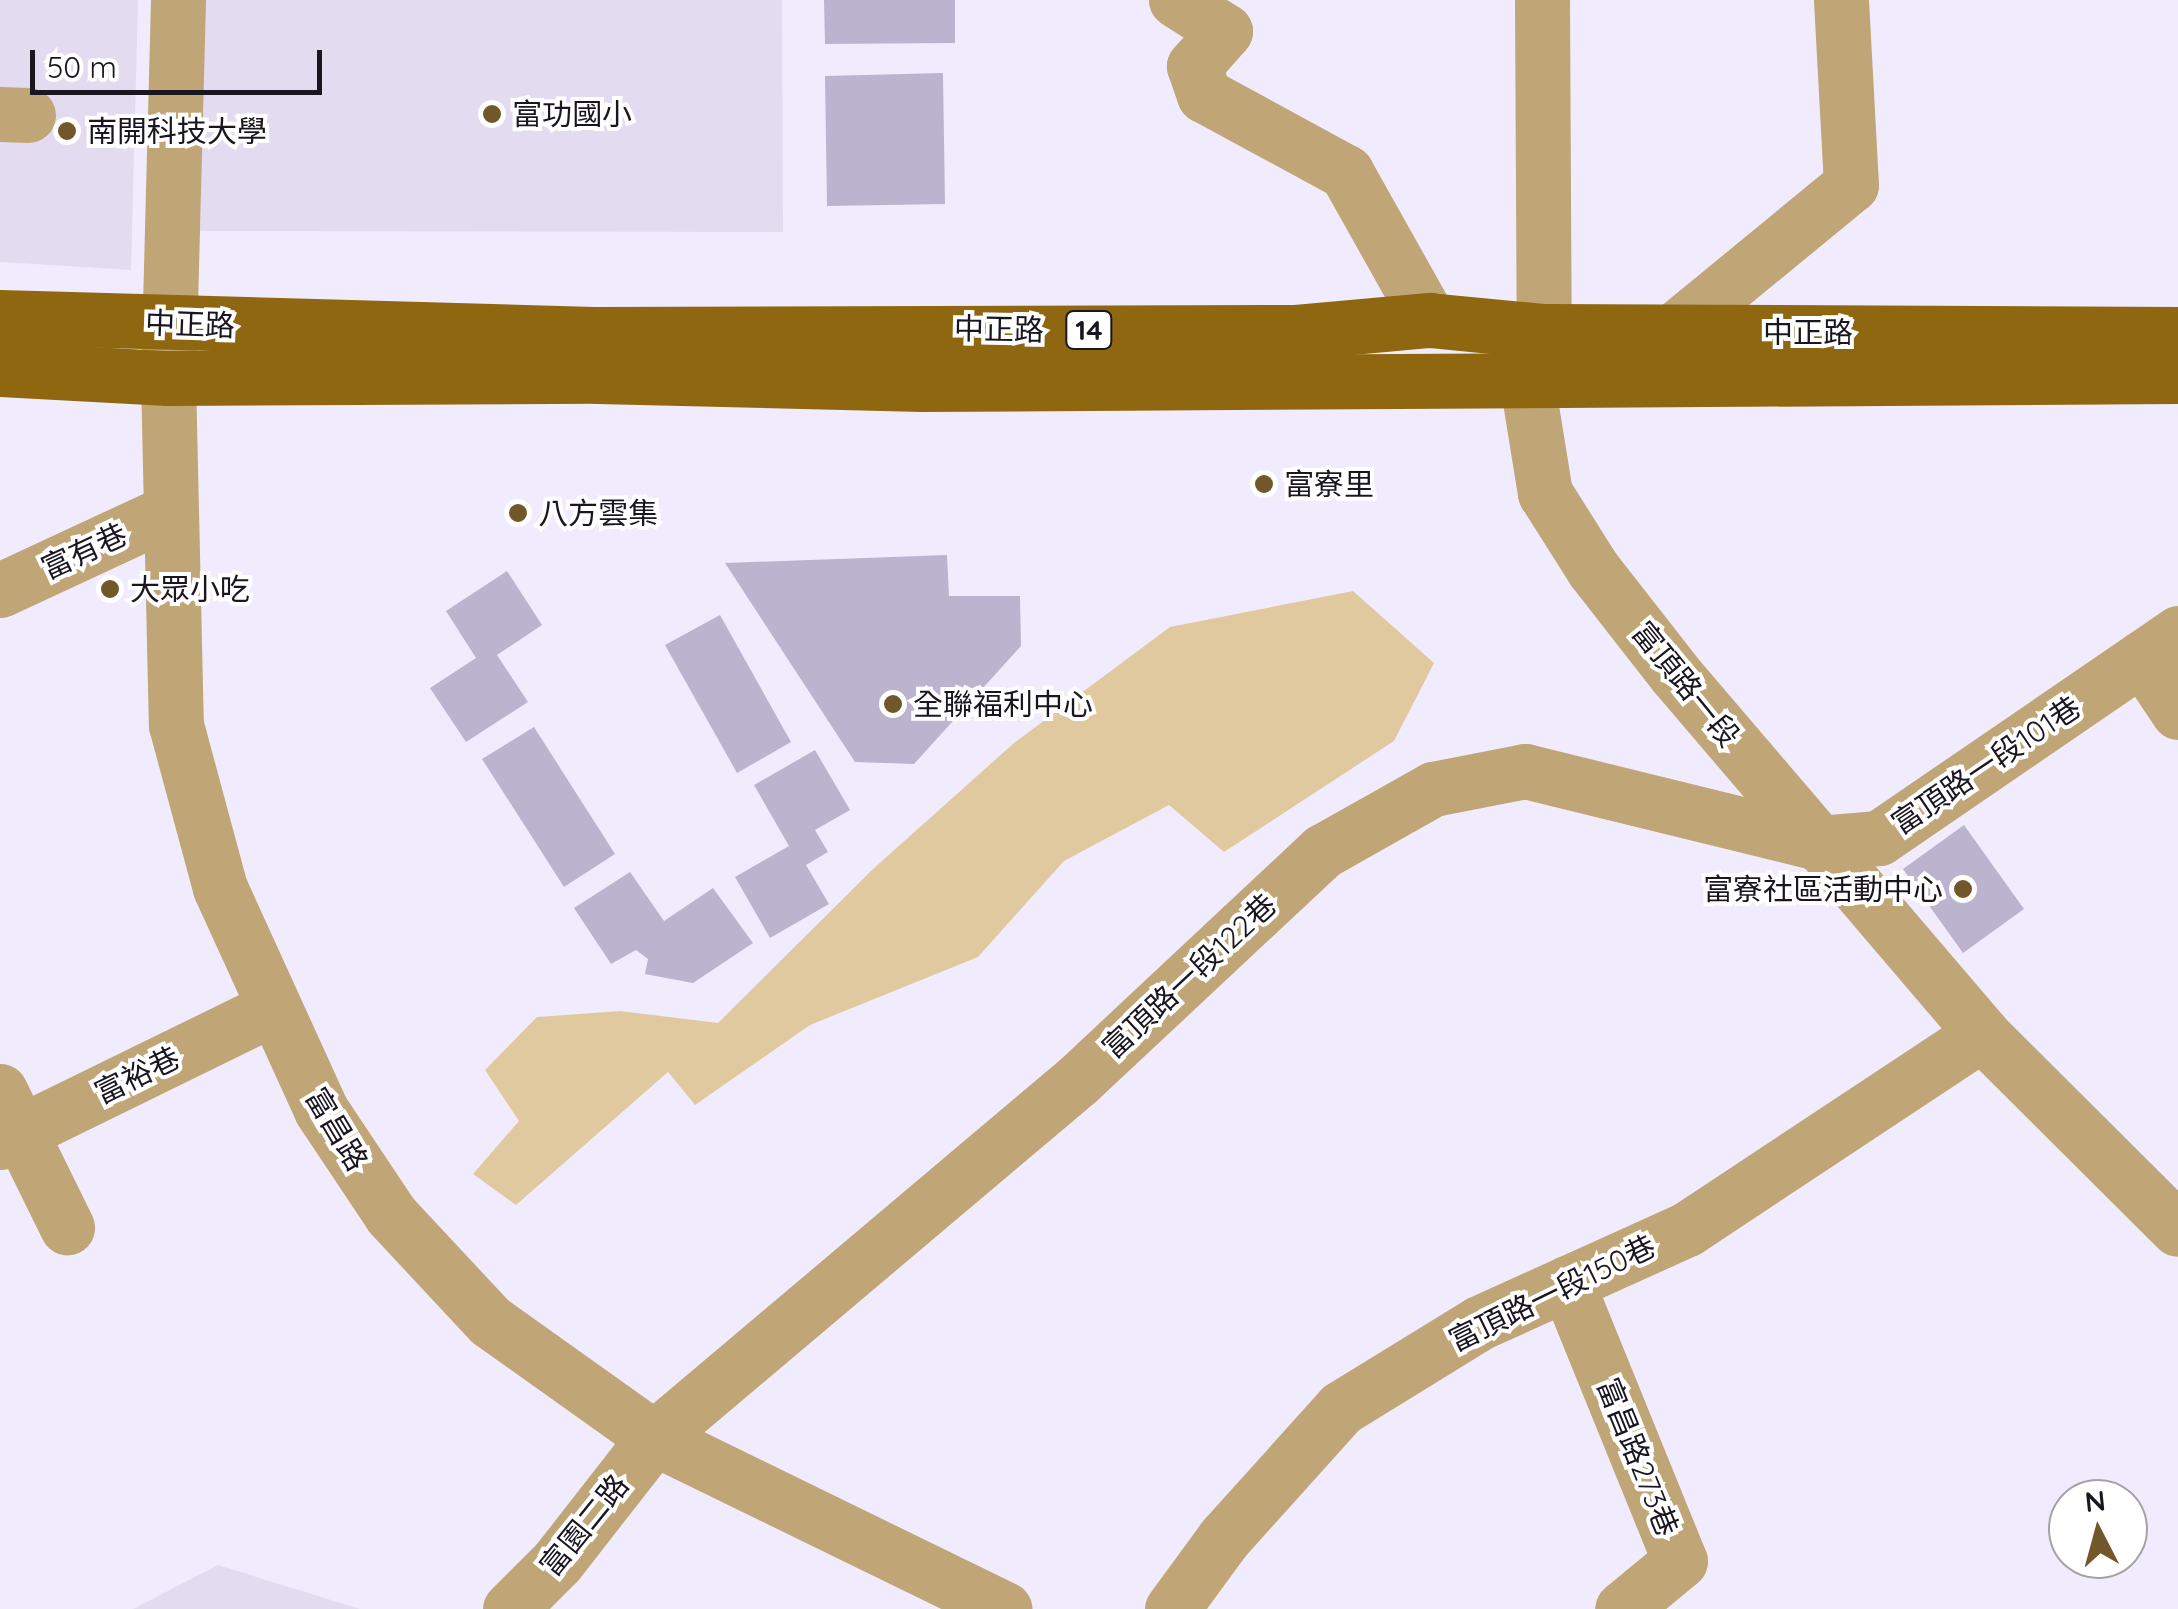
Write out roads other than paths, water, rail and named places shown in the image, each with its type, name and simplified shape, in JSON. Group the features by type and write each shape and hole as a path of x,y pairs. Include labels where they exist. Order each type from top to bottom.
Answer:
{"main road":[{"name":"中正路","path":"0,317 594,334 1296,332 1429,320 1536,353 1673,332 2178,334"},
{"name":"中正路","path":"0,369 168,378 598,376 922,384 1536,353 2178,376"}],"street":[{"name":"富昌路","path":"178,0 168,378 168,512 176,725 220,888 321,1110 391,1215 490,1321 654,1438 1004,1609"},
{"path":"1176,0 1225,31 1194,66 1204,95 1346,172 1429,320"},
{"name":"富頂路一段","path":"1542,0 1536,353 1545,493 1593,568 1675,674 1982,1034 2178,1229"},
{"path":"1673,332 1850,185 1841,0"},
{"name":"富有巷","path":"0,590 168,512"},
{"path":"2160,646 2178,712"},
{"name":"富頂路一段101巷","path":"1819,843 1880,838 2160,646"},
{"name":"富頂路一段122巷","path":"654,1438 1078,1080 1324,851 1434,789 1525,770 1819,843"},
{"name":"富裕巷","path":"7,1122 274,1008"},
{"name":"富頂路一段150巷","path":"1172,1609 1224,1538 1340,1408 1479,1322 1688,1229 1982,1034"},
{"path":"7,1122 67,1226"},
{"name":"富昌路273巷","path":"1567,1282 1680,1561 1622,1609"},
{"name":"富園二路","path":"510,1609 557,1562 654,1438"}],"place":[{"name":"富功國小","path":"492,114"},
{"name":"南開科技大學","path":"67,131"},
{"name":"富寮里","path":"1264,484"},
{"name":"八方雲集","path":"518,513"},
{"name":"大眾小吃","path":"110,589"},
{"name":"全聯福利中心","path":"893,704"},
{"name":"富寮社區活動中心","path":"1963,889"}]}
